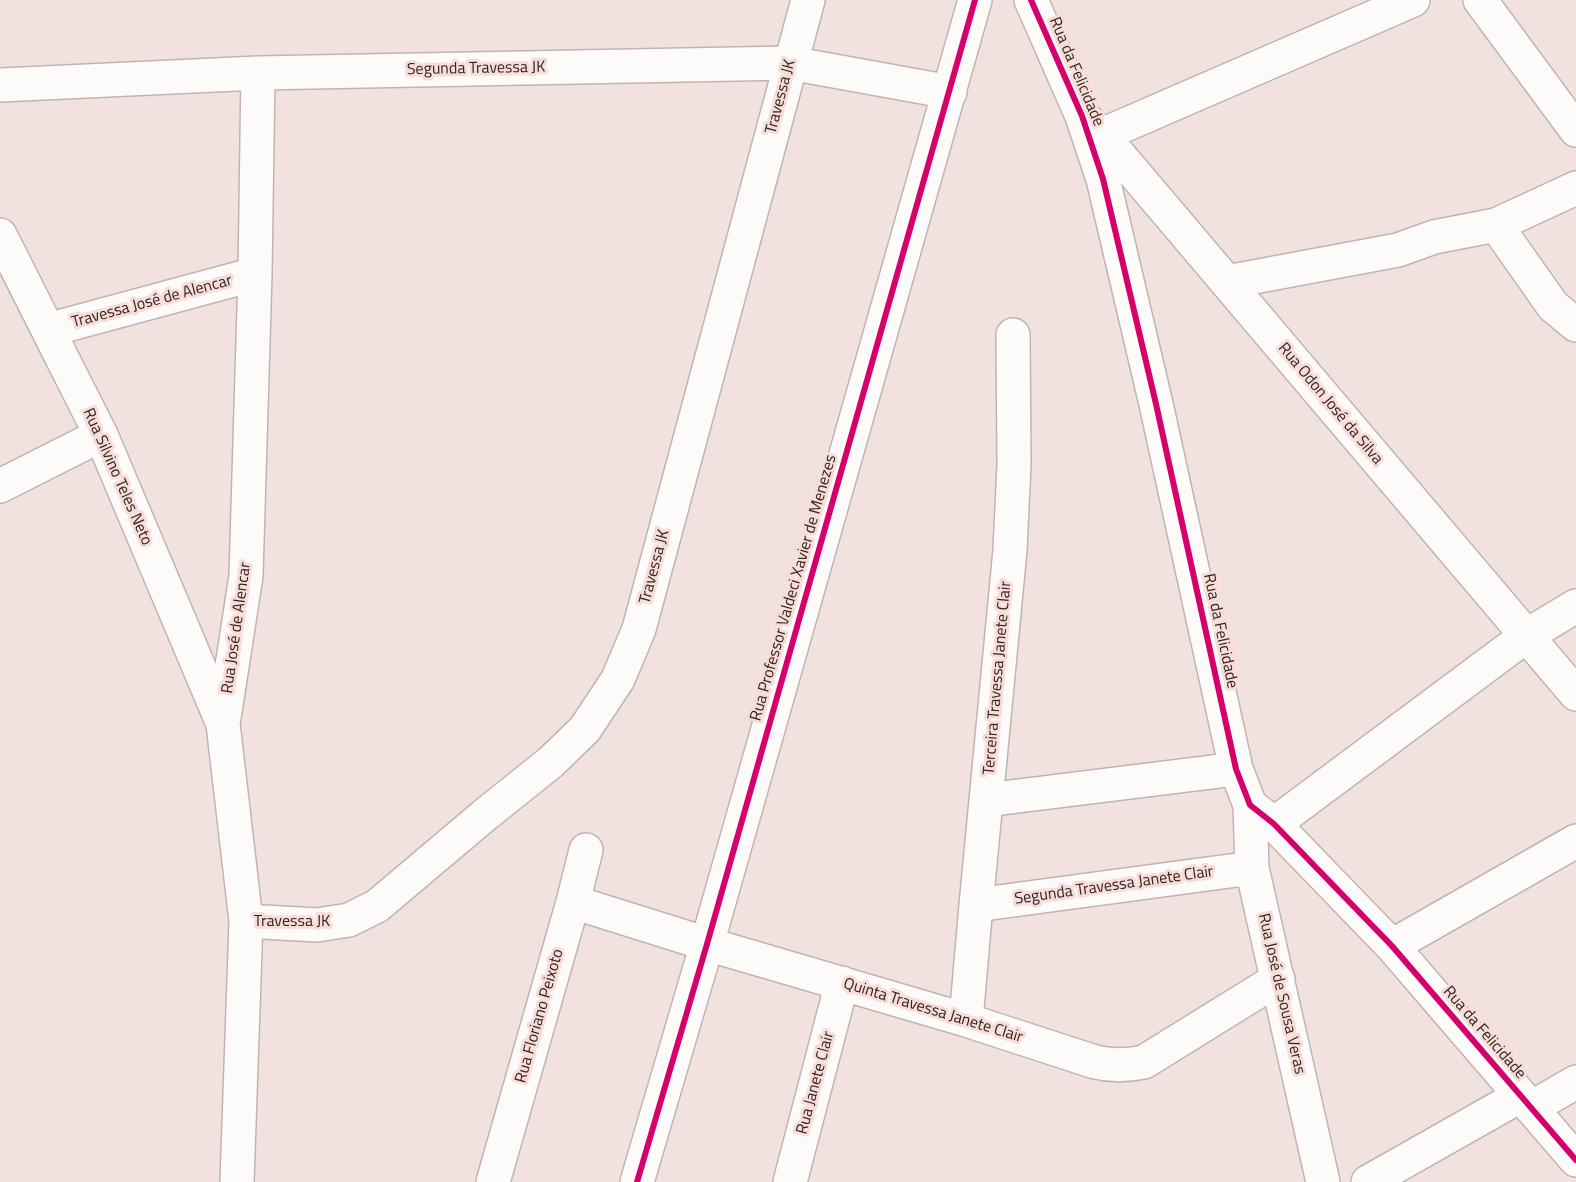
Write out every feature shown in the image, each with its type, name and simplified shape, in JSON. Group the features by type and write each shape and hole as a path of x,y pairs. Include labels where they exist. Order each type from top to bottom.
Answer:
{"street":[{"name":"Travessa JK","path":"246,921 317,924 350,920 377,906 551,762 585,729 618,679 639,628 808,0"},
{"name":"Rua Professor Valdeci Xavier de Menezes","path":"637,1182 707,944 975,0"},
{"name":"Rua da Felicidade","path":"1031,0 1092,125 1236,769 1262,815 1392,946 1576,1160"},
{"path":"1092,125 1413,0"},
{"path":"1480,0 1576,130"},
{"name":"Segunda Travessa JK","path":"0,85 258,73 790,63 950,92"},
{"name":"Rua José de Alencar","path":"237,1182 246,921 223,724 246,576 258,73"},
{"name":"Rua Odon José da Silva","path":"1092,125 1576,694"},
{"path":"1227,282 1398,250 1434,237 1496,225 1576,188"},
{"path":"1496,225 1553,306 1576,325"},
{"name":"Rua Silvino Teles Neto","path":"0,235 100,435 223,724"},
{"name":"Travessa José de Alencar","path":"48,330 255,274"},
{"name":"Terceira Travessa Janete Clair","path":"966,1020 1010,550 1014,464 1013,335"},
{"path":"0,486 100,435"},
{"path":"1262,815 1526,636 1576,606"},
{"path":"986,800 1236,769"},
{"name":"Rua José de Sousa Veras","path":"1262,815 1252,868 1323,1182"},
{"path":"1392,946 1576,841"},
{"name":"Rua Floriano Peixoto","path":"493,1182 586,850"},
{"name":"Segunda Travessa Janete Clair","path":"976,905 1252,868"},
{"name":"Quinta Travessa Janete Clair","path":"573,902 1109,1065 1126,1066 1144,1062 1278,979"},
{"name":"Rua Janete Clair","path":"790,1182 842,983"},
{"path":"1368,1182 1526,1102 1576,1082"}],"cycle path":[{"path":"637,1182 707,944 975,0"},
{"path":"1031,0 1082,116 1103,179 1156,404 1236,769 1250,805 1274,824 1392,946 1576,1160"}]}
